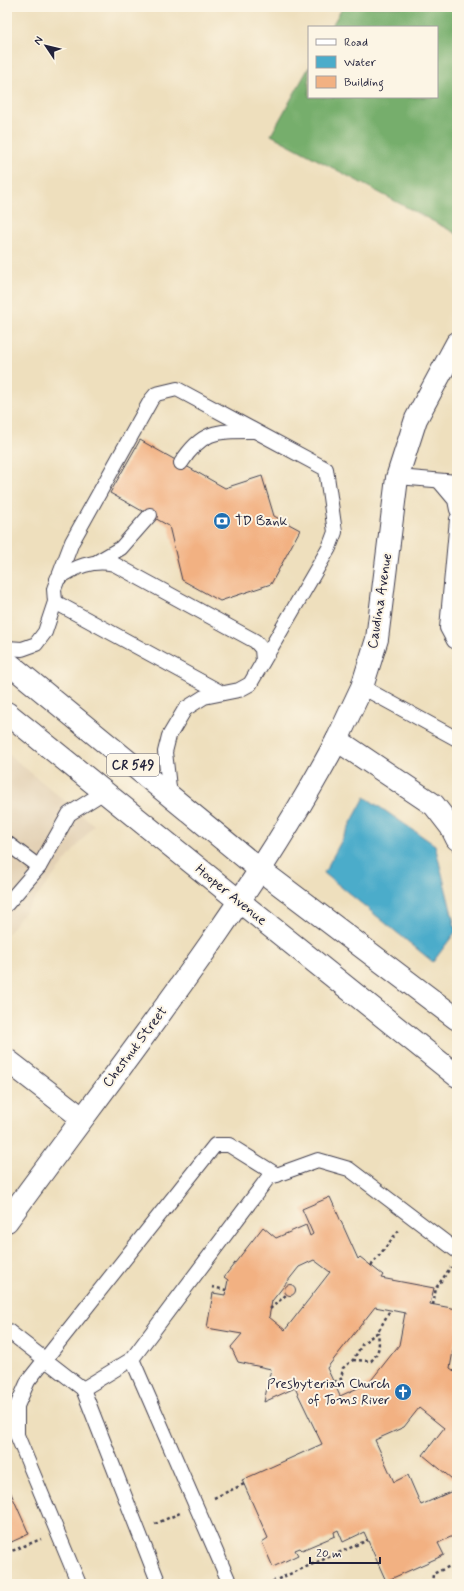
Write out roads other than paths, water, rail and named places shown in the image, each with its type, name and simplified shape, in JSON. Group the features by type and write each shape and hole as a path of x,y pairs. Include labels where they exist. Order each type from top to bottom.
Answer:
{"main road":[{"name":"Caudina Avenue","path":"259,869 307,796 337,740 362,687 377,639 398,477 416,419 457,343"},
{"name":"CR 549","path":"7,662 259,869 457,1019"},
{"name":"Hooper Avenue","path":"7,713 457,1076"},
{"path":"337,740 434,805 451,827 457,839"},
{"name":"Chestnut Street","path":"7,1221 82,1118 176,994 259,869"},
{"path":"7,1060 82,1118"}],"lane":[{"path":"7,648 22,649 36,644 45,632 55,602 54,589 72,542 150,400 156,394 177,389 326,469 335,532 329,548 250,684 239,690 204,697 185,709 169,736 165,752 170,796"},
{"path":"181,463 202,438 215,432 255,431"},
{"path":"398,477 457,482"},
{"path":"438,481 455,500 457,510"},
{"path":"57,579 70,570 97,562 120,548 150,516"},
{"path":"457,519 447,628 454,641 457,642"},
{"path":"97,562 114,564 255,641 262,649 263,662"},
{"path":"55,602 222,693"},
{"path":"362,687 457,739"},
{"path":"7,904 39,867 70,814 104,792"},
{"path":"7,843 39,867"},
{"path":"79,1584 17,1436 17,1406 28,1381 215,1145 229,1145 276,1175"},
{"path":"83,1390 132,1359 268,1178 276,1175 318,1160 348,1169 457,1251"},
{"path":"7,1330 83,1390 158,1584"},
{"path":"132,1359 230,1584"}],"water":[{"path":"365,797 435,845 456,931 433,962 324,873"}],"place":[{"name":"TD Bank","path":"222,521"},
{"name":"Presbyterian Church of Toms River","path":"403,1392"}]}
